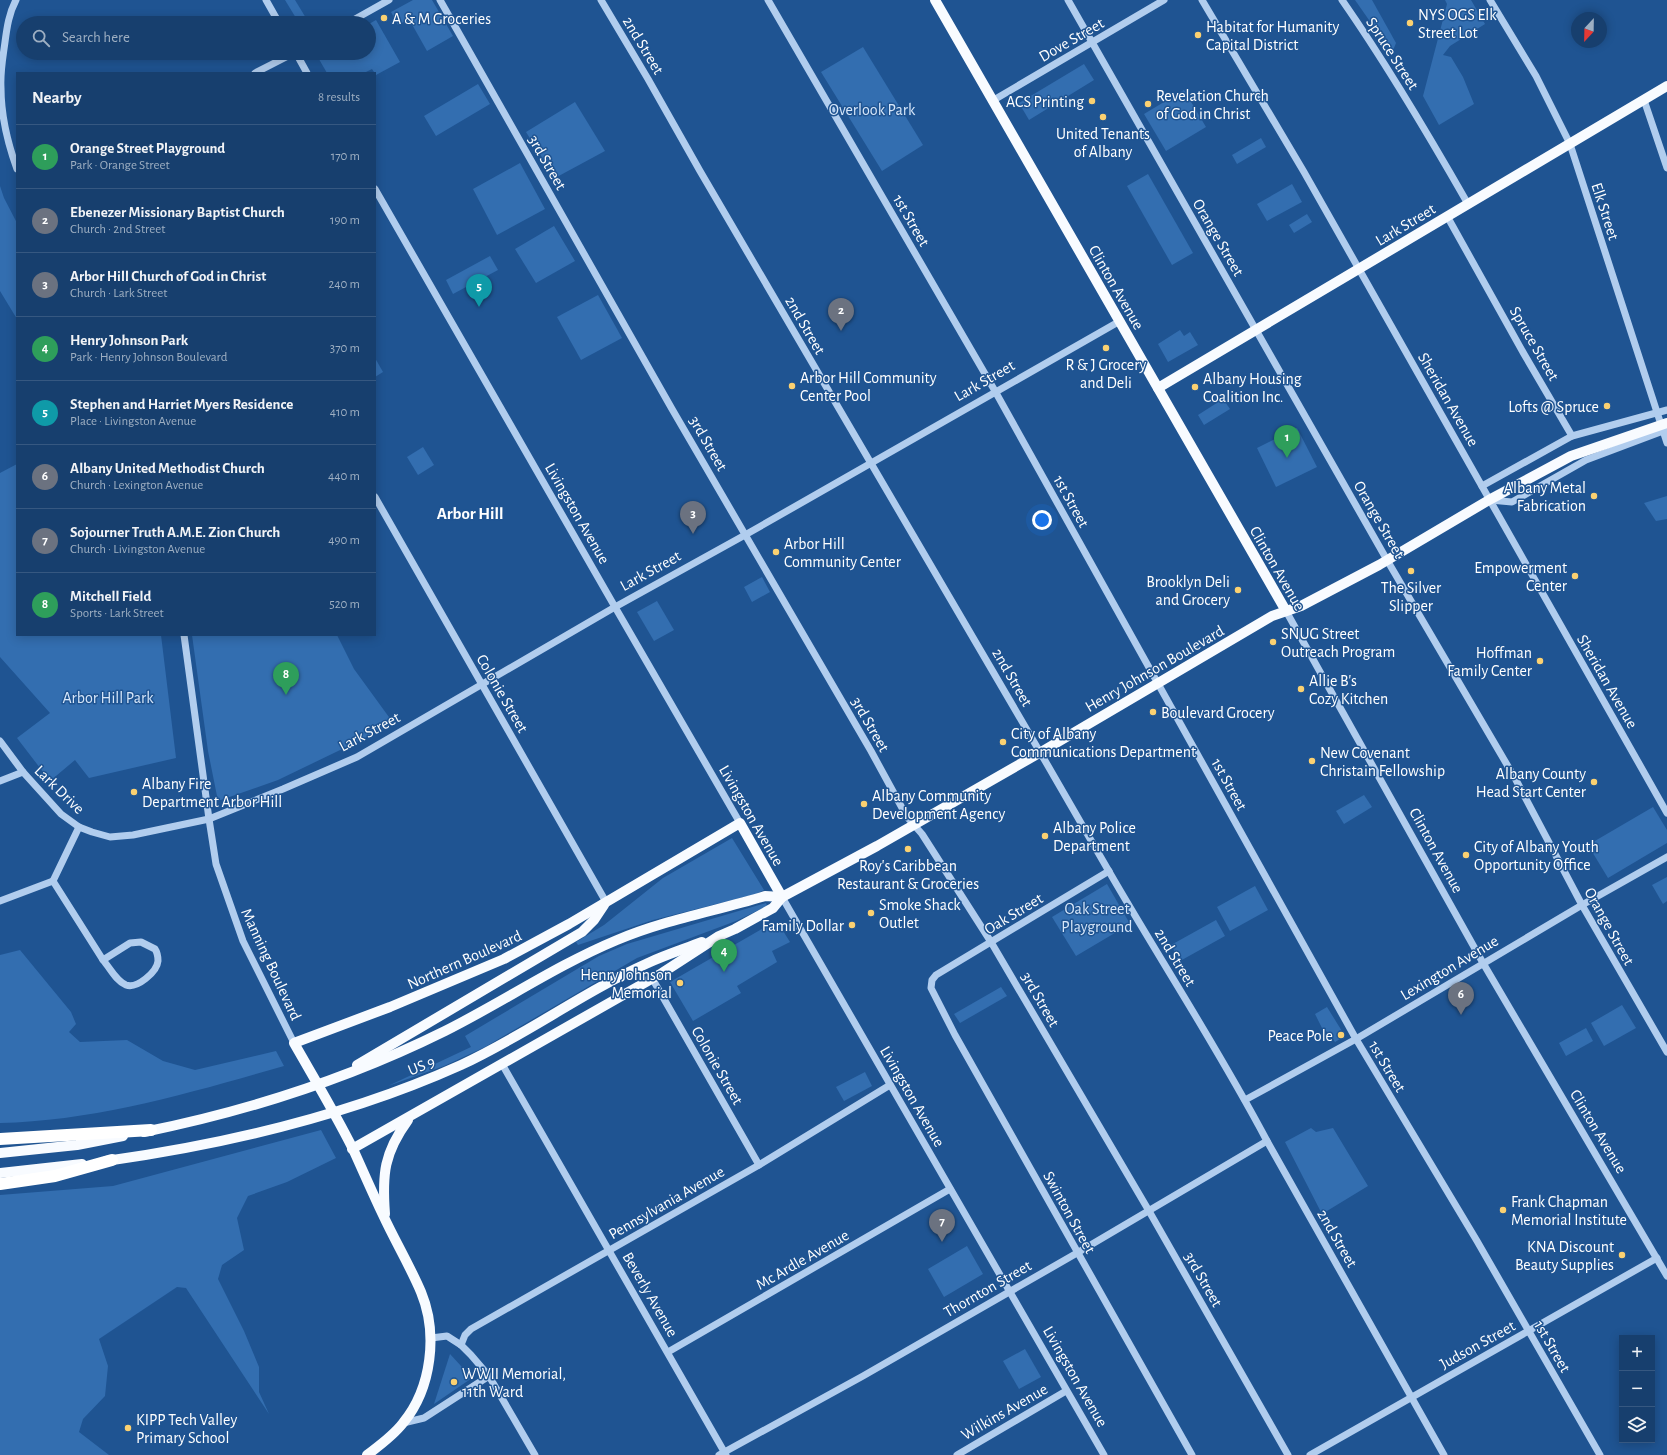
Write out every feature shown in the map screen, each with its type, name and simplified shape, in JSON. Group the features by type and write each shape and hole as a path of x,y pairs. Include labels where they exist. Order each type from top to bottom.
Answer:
{"highway":[{"path":"0,1139 151,1130"},
{"path":"0,1184 55,1176 112,1160"}],"main road":[{"name":"Clinton Avenue","path":"935,0 1286,611"},
{"name":"Lark Street","path":"1158,388 1667,86"},
{"name":"Henry Johnson Boulevard","path":"652,978 719,936 773,908 782,897 914,825 1158,684 1272,616 1301,606 1387,560 1490,500 1579,452 1666,428"},
{"name":"Livingston Avenue","path":"740,823 782,897"},
{"name":"Northern Boulevard","path":"294,1043 390,1007 469,975 534,943 740,823"},
{"name":"US 9","path":"0,1153 77,1145 235,1111 338,1077 397,1053 446,1031 584,955 618,940 670,922 765,896 782,897"},
{"path":"338,1077 387,1046 418,1030 582,932 594,920 606,902"},
{"name":"US 9","path":"0,1173 112,1160 175,1150 282,1127 343,1109 415,1084 462,1064 502,1045 649,962 719,936"},
{"path":"352,1148 410,1117 652,978"},
{"path":"294,1043 352,1148 386,1222 421,1292 429,1315 432,1338 430,1362 411,1412 389,1438 367,1455"},
{"path":"386,1222 384,1177 388,1156 394,1140 410,1117"}],"street":[{"path":"16,0 6,32 1,66 0,88 11,151 16,166"},
{"path":"266,0 275,16"},
{"path":"360,16 389,0"},
{"name":"3rd Street","path":"440,0 583,253 871,751 907,817 922,834 991,942 1149,1211 1288,1455"},
{"name":"2nd Street","path":"601,0 1041,752 1109,871 1245,1100 1444,1455"},
{"name":"1st Street","path":"768,0 995,391 1356,1039 1477,1241 1600,1455"},
{"name":"Orange Street","path":"1068,0 1387,560 1516,780 1582,905 1667,1052"},
{"name":"Dove Street","path":"992,101 1164,0"},
{"name":"Sheridan Avenue","path":"1202,0 1304,172 1667,813"},
{"name":"Spruce Street","path":"1342,0 1370,40 1468,204"},
{"name":"Elk Street","path":"1490,0 1536,76 1570,144 1657,413 1666,428 1667,443"},
{"path":"257,72 281,60"},
{"path":"299,60 306,72"},
{"path":"1644,100 1667,168"},
{"name":"Livingston Avenue","path":"376,191 740,823"},
{"name":"Spruce Street","path":"1447,216 1524,354 1572,436"},
{"name":"Lark Street","path":"209,819 283,789 357,756 615,607 745,535 1120,321"},
{"path":"1482,486 1572,436 1667,410"},
{"path":"1490,500 1512,502 1586,460 1666,428"},
{"name":"Colonie Street","path":"376,499 606,902"},
{"name":"Clinton Avenue","path":"1286,611 1482,963 1667,1276"},
{"name":"Manning Boulevard","path":"184,636 216,864 243,941 294,1043"},
{"name":"Lark Drive","path":"0,741 23,772 61,814 79,827 92,832 110,837 133,836 209,819"},
{"path":"0,781 23,772"},
{"path":"0,901 53,881 79,827"},
{"name":"Lexington Avenue","path":"1245,1100 1356,1039 1482,963 1667,856"},
{"name":"Oak Street","path":"932,980 936,975 1109,871"},
{"path":"53,881 103,960 119,981 130,986 149,977 158,962 155,949 141,942 130,943 103,960"},
{"name":"Livingston Avenue","path":"782,897 1104,1455"},
{"name":"Colonie Street","path":"652,978 759,1165"},
{"name":"Swinton Street","path":"932,980 931,988 955,1035 1192,1455"},
{"name":"Beverly Avenue","path":"502,1064 668,1352 723,1454"},
{"name":"Pennsylvania Avenue","path":"461,1345 465,1335 471,1329 759,1165 890,1085"},
{"name":"Thornton Street","path":"723,1454 863,1376 1010,1290 1077,1253 1267,1141"},
{"name":"Mc Ardle Avenue","path":"668,1352 950,1189"},
{"name":"Judson Street","path":"1310,1455 1657,1258"},
{"path":"432,1338 447,1336 461,1345 471,1355 489,1376 534,1455"},
{"path":"403,1423 424,1418 489,1376"},
{"name":"Wilkins Avenue","path":"957,1455 1066,1391"}],"green space":[{"path":"285,0 295,0 305,16 295,16"},
{"path":"413,0 432,0 453,36 427,51 409,19 398,25 391,12"},
{"path":"1355,0 1372,0 1396,43 1392,53"},
{"path":"1445,0 1471,0 1485,24 1450,46 1443,55 1451,57 1463,77 1474,104 1439,125 1423,96 1447,4"},
{"path":"376,20 400,62 376,75 376,72 372,69 366,72 326,72 319,60 376,60"},
{"name":"Overlook Park","path":"863,47 923,145 882,171 821,72"},
{"path":"1084,64 1094,80 1029,120 1019,103"},
{"path":"478,84 490,104 436,136 424,116"},
{"path":"1184,90 1206,127 1166,151 1144,114"},
{"path":"575,102 605,151 555,178 526,132"},
{"path":"1261,138 1266,147 1237,164 1232,155"},
{"path":"520,163 545,209 497,235 473,189"},
{"path":"1148,174 1193,253 1172,265 1127,186"},
{"path":"1292,184 1302,202 1267,221 1257,204"},
{"path":"0,186 4,198 16,221 16,317 0,291"},
{"path":"1307,214 1312,222 1294,233 1289,225"},
{"path":"554,226 575,261 536,283 515,249"},
{"path":"490,256 498,270 453,294 446,280"},
{"path":"598,295 622,338 581,360 557,317"},
{"path":"1180,330 1184,336 1190,332 1198,345 1168,362 1158,344"},
{"path":"376,360 383,372 376,376"},
{"path":"1223,399 1230,409 1204,425 1198,415"},
{"path":"1297,428 1317,467 1276,487 1257,448"},
{"path":"423,447 434,465 418,475 407,457"},
{"name":"Arbor Hill Park","path":"16,465 16,636 161,636 176,758 89,778 75,760 50,781 17,738 50,713 0,657 0,473"},
{"path":"1667,496 1667,519 1656,521 1644,503"},
{"path":"762,577 770,592 752,602 744,587"},
{"path":"657,601 674,630 654,641 637,612"},
{"path":"192,636 338,636 354,669 394,724 278,780 218,801 208,751"},
{"path":"1364,795 1372,807 1344,824 1336,811"},
{"path":"1653,807 1667,830 1667,843 1608,878 1588,845"},
{"path":"732,838 764,890 756,894 653,920 578,945 576,942 604,925 663,878"},
{"path":"1667,877 1667,901 1663,904 1652,885"},
{"name":"Oak Street Playground","path":"1107,884 1130,924 1076,956 1052,917"},
{"path":"1255,886 1268,910 1230,931 1217,907"},
{"path":"766,903 767,906 736,921 637,958 485,1047 444,1066 388,1086 471,1047 465,1036 599,956 627,944"},
{"path":"1216,920 1225,936 1180,961 1171,945"},
{"path":"772,923 780,926 790,942 772,951 777,962 737,986 741,993 693,1021 670,982"},
{"path":"20,950 71,1012 76,1024 69,1032 80,1042 127,1040 163,1061 195,1070 276,1051 284,1066 215,1086 144,1104 72,1117 0,1123 0,955"},
{"path":"1001,987 1007,996 960,1023 954,1014"},
{"path":"1622,1005 1636,1028 1604,1046 1591,1023"},
{"path":"1327,1007 1345,1036 1335,1042 1330,1034 1322,1028 1315,1014"},
{"path":"1586,1028 1593,1041 1566,1056 1559,1043"},
{"path":"865,1072 872,1086 844,1101 836,1087"},
{"path":"1311,1128 1316,1132 1333,1128 1368,1186 1322,1214 1285,1142"},
{"path":"321,1130 336,1158 287,1182 248,1196 237,1218 244,1250 222,1265 218,1279 244,1331 259,1367 259,1392 269,1414 186,1288 177,1287 99,1339 108,1366 105,1396 83,1419 79,1432 109,1455 0,1455 0,1195 113,1186"},
{"path":"967,1246 983,1274 944,1297 928,1269"},
{"path":"1025,1349 1041,1377 1019,1389 1003,1361"},
{"path":"450,1354 472,1378 434,1404"}],"place":[{"name":"A & M Groceries","path":"384,18"},
{"name":"NYS OGS Elk Street Lot","path":"1410,23"},
{"name":"Habitat for Humanity Capital District","path":"1198,35"},
{"name":"ACS Printing","path":"1092,101"},
{"name":"Revelation Church of God in Christ","path":"1148,104"},
{"name":"United Tenants of Albany","path":"1103,117"},
{"name":"Stephen and Harriet Myers Residence","path":"479,307"},
{"name":"Ebenezer Missionary Baptist Church","path":"841,331"},
{"name":"R & J Grocery and Deli","path":"1106,348"},
{"name":"Arbor Hill Community Center Pool","path":"792,386"},
{"name":"Albany Housing Coalition Inc.","path":"1195,387"},
{"name":"Lofts @ Spruce","path":"1607,406"},
{"name":"Orange Street Playground","path":"1287,458"},
{"name":"Albany Metal Fabrication","path":"1594,496"},
{"name":"Arbor Hill Church of God in Christ","path":"693,534"},
{"name":"Arbor Hill Community Center","path":"776,552"},
{"name":"The Silver Slipper","path":"1411,571"},
{"name":"Empowerment Center","path":"1575,576"},
{"name":"Brooklyn Deli and Grocery","path":"1238,590"},
{"name":"SNUG Street Outreach Program","path":"1273,642"},
{"name":"Hoffman Family Center","path":"1540,661"},
{"name":"Allie B's Cozy Kitchen","path":"1301,689"},
{"name":"Mitchell Field","path":"286,695"},
{"name":"Boulevard Grocery","path":"1153,712"},
{"name":"City of Albany Communications Department","path":"1003,742"},
{"name":"New Covenant Christain Fellowship","path":"1312,761"},
{"name":"Albany County Head Start Center","path":"1594,782"},
{"name":"Albany Fire Department Arbor Hill","path":"134,792"},
{"name":"Albany Community Development Agency","path":"864,804"},
{"name":"Albany Police Department","path":"1045,836"},
{"name":"Roy's Caribbean Restaurant & Groceries","path":"908,849"},
{"name":"City of Albany Youth Opportunity Office","path":"1466,855"},
{"name":"Smoke Shack Outlet","path":"871,913"},
{"name":"Family Dollar","path":"852,925"},
{"name":"Henry Johnson Park","path":"724,972"},
{"name":"Henry Johnson Memorial","path":"680,983"},
{"name":"Albany United Methodist Church","path":"1461,1015"},
{"name":"Peace Pole","path":"1341,1035"},
{"name":"Frank Chapman Memorial Institute","path":"1503,1210"},
{"name":"Sojourner Truth A.M.E. Zion Church","path":"942,1242"},
{"name":"KNA Discount Beauty Supplies","path":"1622,1255"},
{"name":"WWII Memorial, 11th Ward","path":"454,1382"},
{"name":"KIPP Tech Valley Primary School","path":"128,1428"}],"district":[{"name":"Arbor Hill","path":"470,513"}]}
